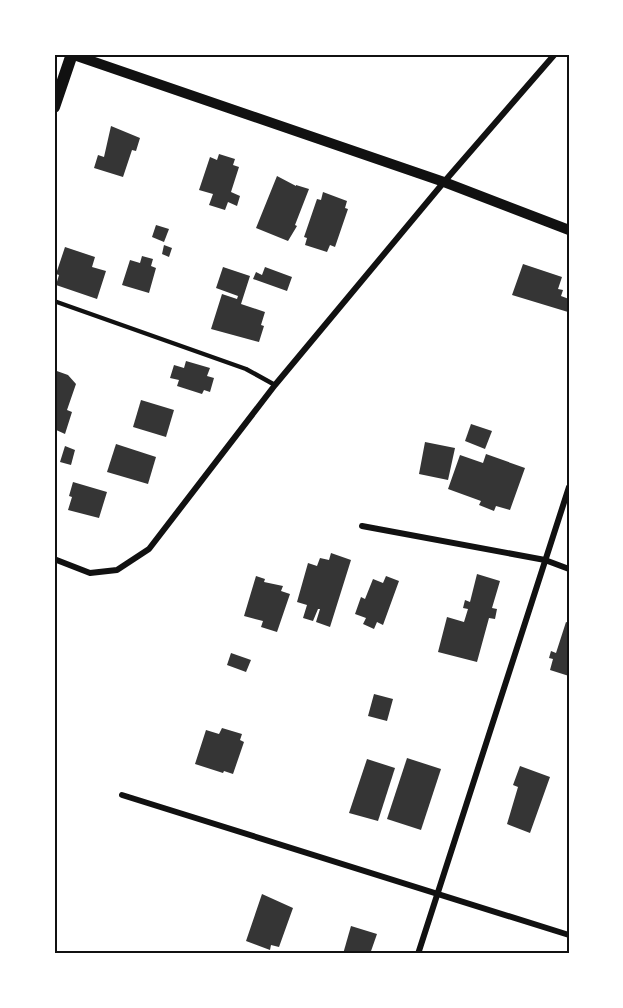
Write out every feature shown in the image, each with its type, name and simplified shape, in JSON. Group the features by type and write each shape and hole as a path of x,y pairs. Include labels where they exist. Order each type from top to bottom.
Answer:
{"main road":[{"path":"54,107 72,54"}],"street":[{"path":"72,54 444,182 569,230"},
{"path":"54,560 90,573 117,570 149,549 275,386 444,182 555,54"},
{"path":"418,954 569,487"},
{"path":"362,526 545,560 569,569"},
{"path":"122,795 569,935"}],"lane":[{"path":"54,301 246,369 275,386"}],"building":[{"path":"111,126 140,138 136,151 132,150 123,177 94,168 98,155 104,157"},
{"path":"219,154 235,159 233,165 239,167 231,192 240,196 237,206 228,202 225,210 209,205 213,194 199,190 210,157 217,160"},
{"path":"277,176 296,186 309,189 295,225 297,226 288,241 256,228"},
{"path":"323,192 347,201 345,208 348,209 335,247 330,245 327,252 305,245 307,238 304,237 317,199 321,200"},
{"path":"156,225 169,229 164,242 152,237"},
{"path":"164,245 172,248 169,257 162,254"},
{"path":"65,247 95,257 92,267 106,271 97,299 56,285 59,275 56,274"},
{"path":"142,256 153,259 151,266 156,268 149,293 122,285 130,260 140,263"},
{"path":"523,264 562,277 558,289 563,290 561,296 569,299 568,312 512,295"},
{"path":"223,267 250,276 241,304 265,312 259,342 211,329 222,294 237,299 238,296 216,288"},
{"path":"265,267 292,277 287,291 253,279 256,272 262,275"},
{"path":"186,361 210,368 207,376 214,378 210,392 204,390 202,394 177,386 179,380 170,378 174,365 184,368"},
{"path":"54,370 68,375 76,384 67,410 72,412 65,434 54,429"},
{"path":"141,400 174,410 166,437 133,427"},
{"path":"471,424 492,431 485,449 465,441"},
{"path":"425,442 455,448 448,480 419,474"},
{"path":"116,444 156,457 148,484 107,472"},
{"path":"65,446 75,450 71,465 60,462"},
{"path":"486,454 525,468 510,510 496,506 494,511 479,505 481,501 448,489 460,455 483,463"},
{"path":"73,482 107,492 99,518 68,510"},
{"path":"331,553 351,560 330,627 316,622 320,609 313,621 303,618 307,605 297,602 308,563 317,566 320,558 329,560"},
{"path":"477,574 500,581 492,608 497,609 495,619 489,618 477,662 438,652 447,617 464,622 468,609 463,608 465,600 470,602"},
{"path":"256,576 265,579 264,582 283,586 281,591 290,594 277,632 261,627 263,621 244,616"},
{"path":"386,576 399,581 383,625 377,622 374,629 363,624 366,618 355,614 361,597 365,599 373,579 383,583"},
{"path":"566,622 569,623 569,676 550,670 553,659 549,658 551,651 556,653"},
{"path":"231,653 251,660 246,672 227,665"},
{"path":"374,694 393,699 387,721 368,716"},
{"path":"222,728 242,734 240,740 244,742 233,774 195,764 206,730 219,734"},
{"path":"407,758 441,769 421,830 387,819"},
{"path":"367,759 395,768 378,821 349,813"},
{"path":"520,766 550,777 530,833 507,824 518,787 513,785"},
{"path":"262,894 293,908 279,947 271,945 270,950 246,941"},
{"path":"351,926 377,934 370,954 343,954"}]}
